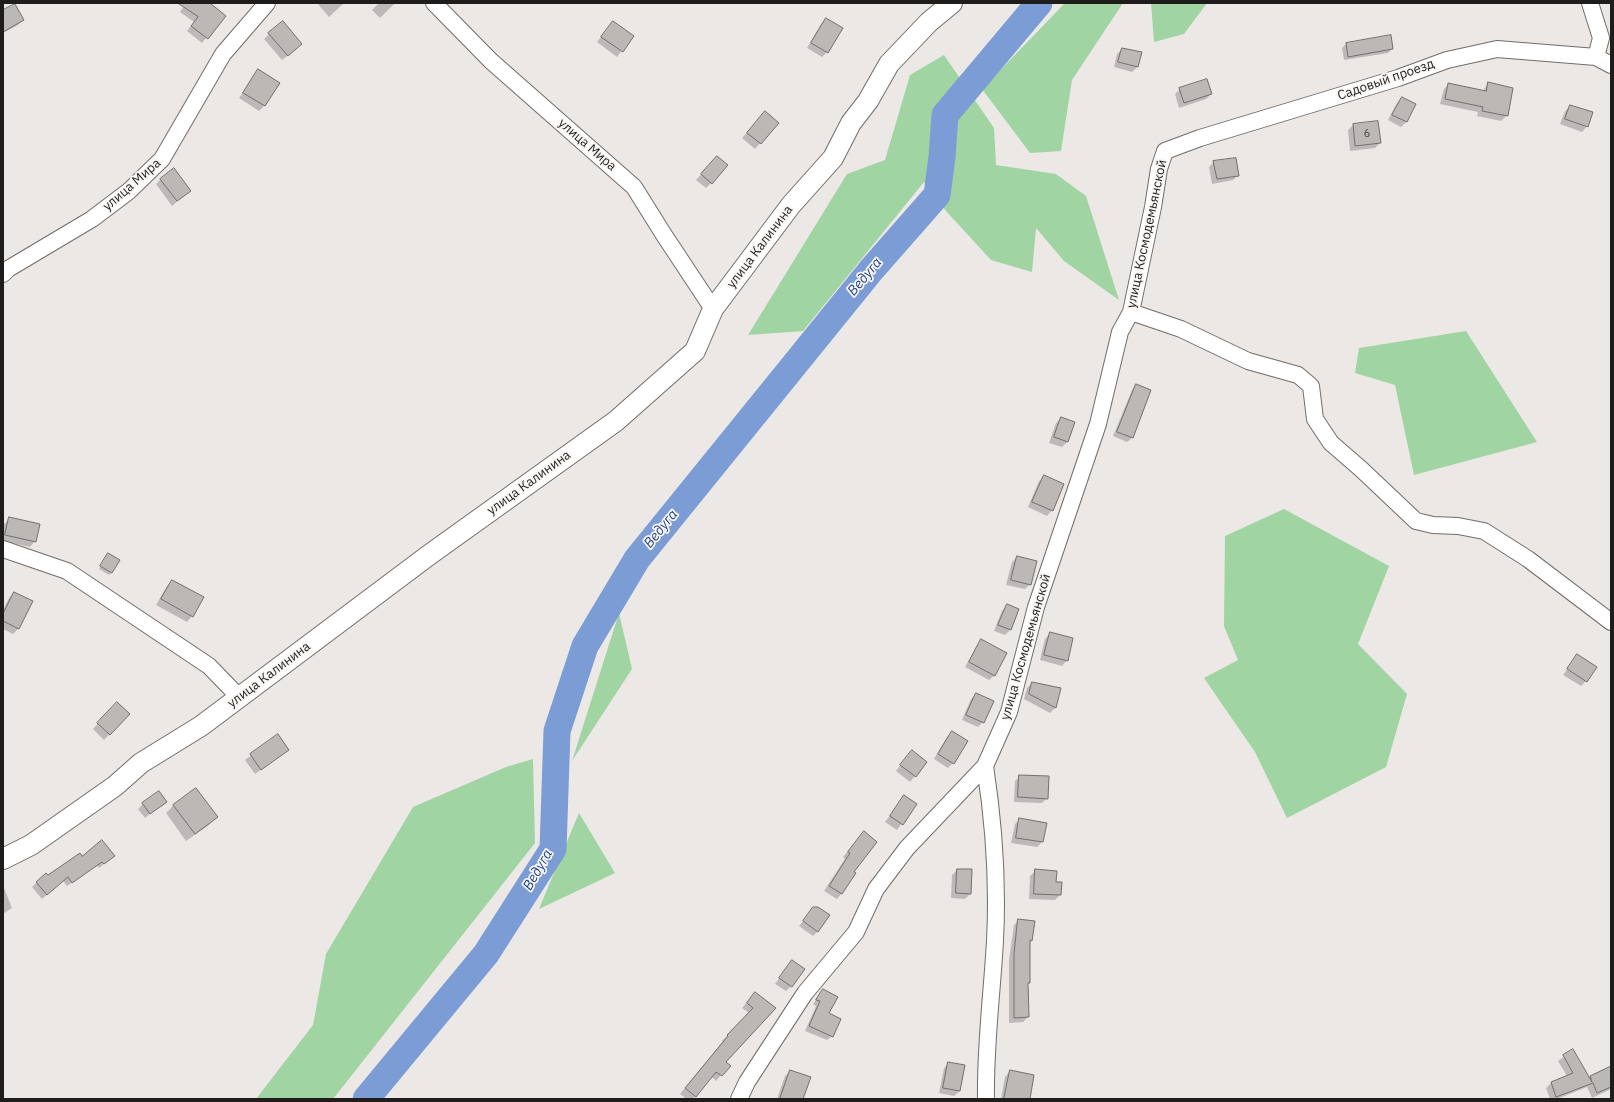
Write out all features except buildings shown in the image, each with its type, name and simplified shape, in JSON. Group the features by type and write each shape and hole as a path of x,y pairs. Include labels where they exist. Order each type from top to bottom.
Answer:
{"street":[{"name":"улица Мира","path":"3,274 8,269 92,219 129,191 162,159 224,54 267,3"},
{"name":"улица Мира","path":"434,3 491,61 634,187 713,309"},
{"name":"улица Калинина","path":"3,859 37,841 115,786 141,763 201,726 429,556 616,421 695,351 713,309 791,205 833,158 851,123 868,101 889,64 929,22 952,3"},
{"path":"1590,3 1601,38 1596,57"},
{"name":"Садовый проезд","path":"1165,150 1398,78 1447,60 1497,50 1596,57 1611,65"},
{"name":"улица Космодемьянской","path":"739,1099 747,1082 806,993 856,932 876,890 907,848 985,766 1009,712 1036,607 1098,424 1120,332 1131,312 1153,207 1159,169 1165,150"},
{"path":"1131,312 1181,330 1248,361 1298,375 1311,386 1315,419 1331,444 1367,474 1416,520 1433,525 1458,526 1484,531 1528,559 1611,622"},
{"path":"3,549 67,571 209,666 239,697"},
{"path":"985,766 990,800 995,858 995,940 985,1072 986,1099"}],"green space":[{"path":"1065,3 1123,3 1072,80 1061,151 1030,153 982,89"},
{"path":"1151,3 1207,3 1184,34 1154,42"},
{"path":"944,55 994,128 996,165 1056,174 1086,196 1119,300 1064,261 1036,228 1032,272 991,260 946,211 924,182 803,331 748,335 847,174 885,160 910,75"},
{"path":"1466,331 1537,442 1414,475 1395,385 1355,373 1359,348"},
{"path":"1284,509 1389,566 1358,644 1407,694 1386,767 1287,818 1255,752 1204,678 1238,660 1224,626 1225,536"},
{"path":"619,613 632,669 572,761"},
{"path":"533,759 535,843 333,1099 256,1099 313,1025 326,954 413,807 506,767"},
{"path":"579,813 615,873 539,909"}],"waterway":[{"name":"Ведуга","path":"366,1099 486,954 553,849 557,731 585,646 637,559 872,269 937,195 945,115 1039,3"}]}
